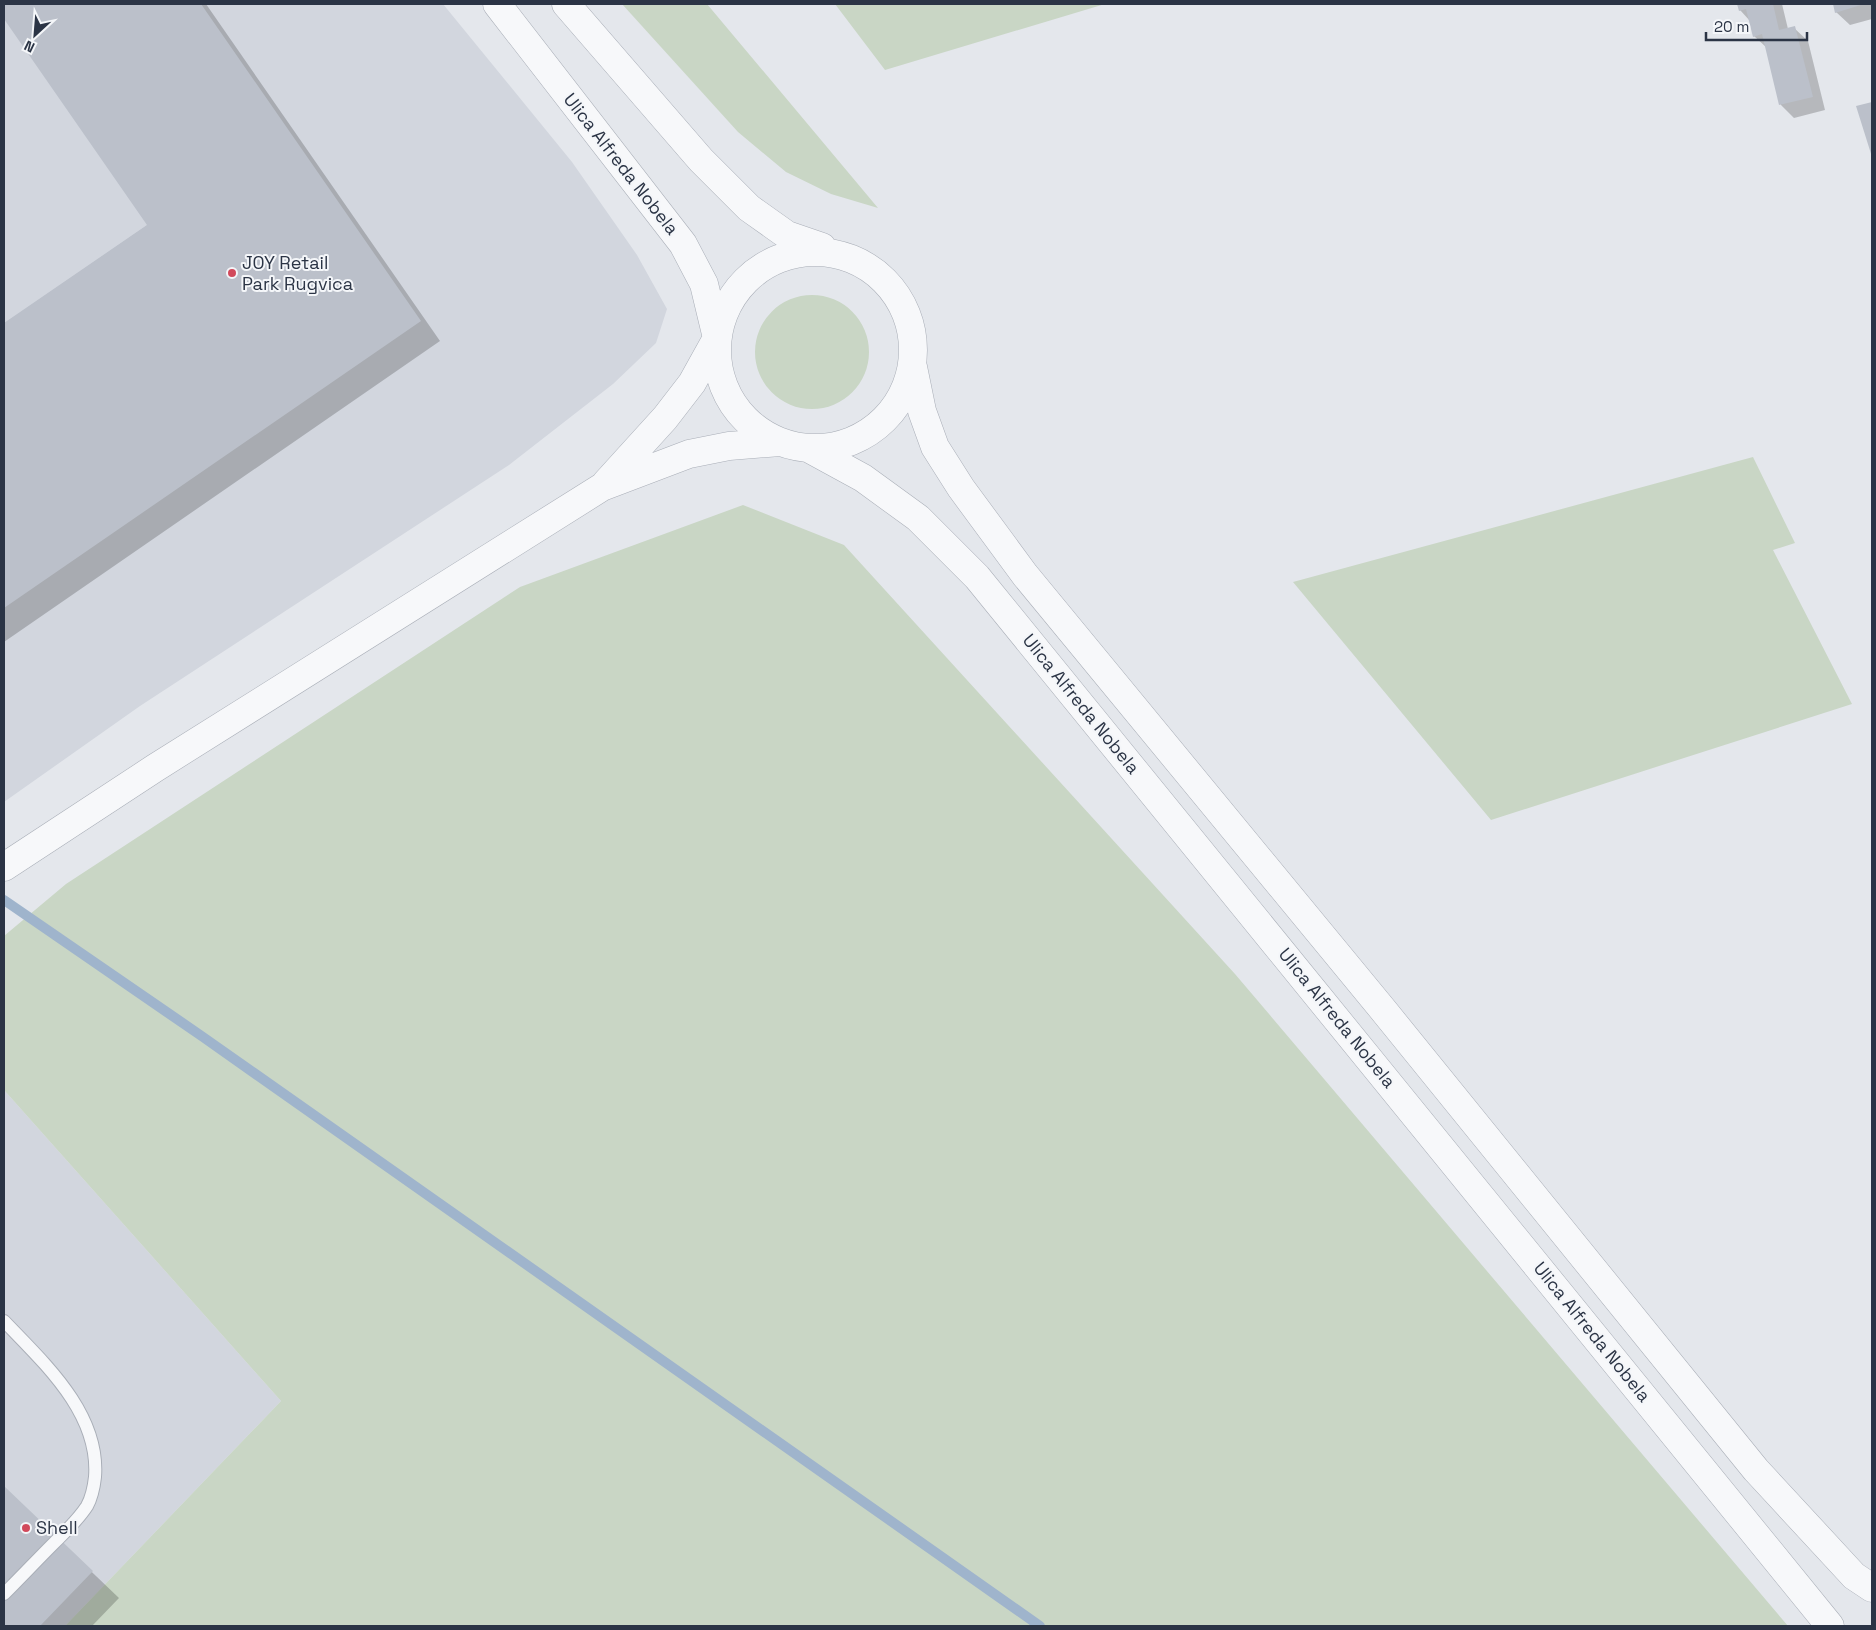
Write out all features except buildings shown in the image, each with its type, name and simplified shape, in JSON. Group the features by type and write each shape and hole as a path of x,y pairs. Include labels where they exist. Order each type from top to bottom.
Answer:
{"street":[{"name":"Ulica Alfreda Nobela","path":"497,4 683,244 704,284 717,338"},
{"path":"566,4 701,160 749,208 788,235 849,257 873,270 893,289 907,313 914,339 913,367 922,411 935,447 961,488 1025,575 1384,1011 1756,1470 1854,1576 1872,1588"},
{"path":"602,488 665,418 692,383 717,338 725,310 740,285 763,266 790,254 820,251 849,257"},
{"path":"717,338 719,371 731,400 752,425 780,442"},
{"path":"10,863 238,716 602,488 689,454 728,446 780,442 808,448 837,446 864,436 887,418 904,394 913,367"},
{"name":"Ulica Alfreda Nobela","path":"808,448 863,478 918,518 977,577 1830,1626"}],"lane":[{"path":"4,1321 49,1369 67,1392 82,1417 92,1440 96,1464 94,1486 88,1504 77,1519 4,1594"}],"shaded area":[{"path":"4,4 443,4 572,162 637,255 667,309 656,343 613,384 509,465 140,706 4,802"},
{"path":"4,1090 281,1401 65,1626 4,1626"}],"green space":[{"path":"622,4 707,4 878,208 831,194 786,172 738,132"},
{"path":"835,4 1105,4 885,70"},
{"path":"812,295 834,299 853,311 865,330 869,352 865,374 853,393 834,405 812,409 790,405 771,393 759,374 755,352 759,330 771,311 790,299"},
{"path":"1753,457 1795,543 1773,550 1852,704 1491,820 1293,582"},
{"path":"743,505 844,545 1235,974 1788,1626 65,1626 281,1401 4,1090 4,936 66,884 520,587"}],"waterway":[{"path":"4,900 203,1037 1040,1626"}],"place":[{"name":"JOY Retail Park Rugvica","path":"232,273"},
{"name":"Shell","path":"26,1528"}]}
